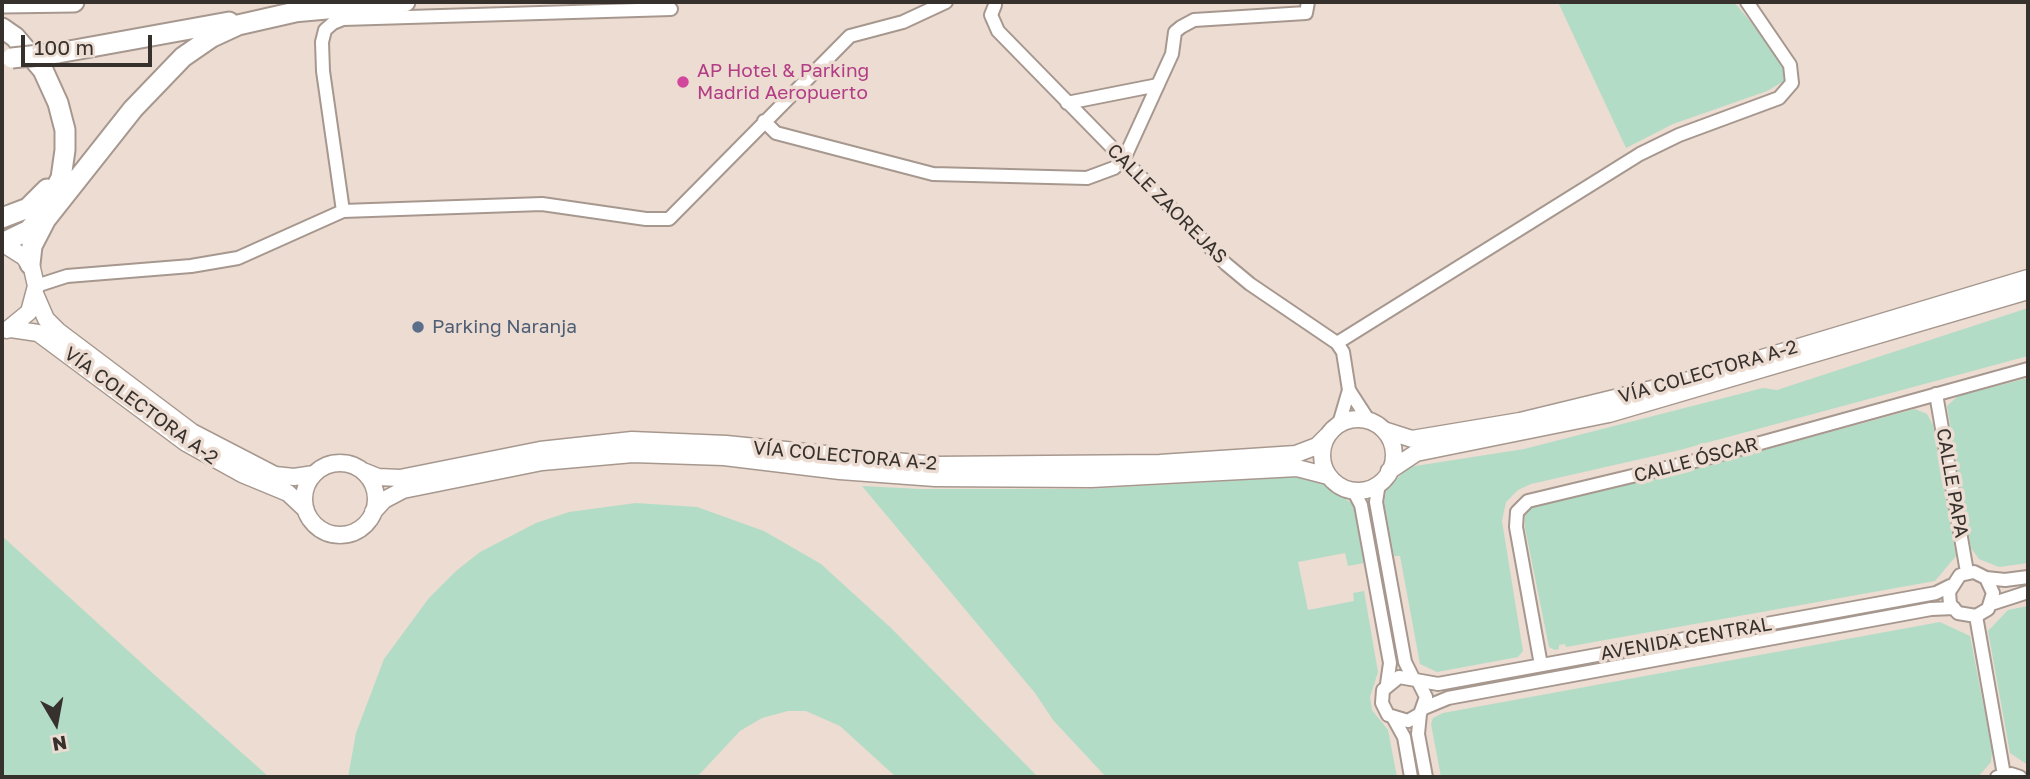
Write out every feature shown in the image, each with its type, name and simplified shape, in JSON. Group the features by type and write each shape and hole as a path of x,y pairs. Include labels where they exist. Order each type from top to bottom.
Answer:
{"highway":[{"path":"2,4 74,2"},
{"path":"7,58 58,52 304,10 405,2"},
{"path":"31,266 32,246 46,219 133,109 183,57 212,37 238,25 304,10"},
{"path":"2,28 30,52 43,70 58,103 65,130 61,177 50,201 29,230 2,243"},
{"path":"2,218 35,203 50,185 61,149 58,103"}],"main road":[{"path":"2,243 18,251 31,266"},
{"name":"VÍA COLECTORA A-2","path":"31,266 46,319 58,331 192,432 275,475 294,477 314,474"},
{"name":"VÍA COLECTORA A-2","path":"1384,430 1412,439 1520,421 1689,380 2028,278"},
{"path":"6,330 30,312 36,291"},
{"name":"VÍA COLECTORA A-2","path":"1384,477 1416,453 1525,433 1646,405 2028,291"},
{"name":"VÍA COLECTORA A-2","path":"6,330 38,333 186,443 242,474 288,493 306,509"},
{"path":"1349,420 1368,421 1384,430 1392,446 1384,477 1353,490 1344,488 1328,476 1322,456 1326,436 1339,424 1349,420"},
{"name":"VÍA COLECTORA A-2","path":"363,471 378,477 400,478 540,450 632,440 726,444 935,465 1119,465 1296,454 1317,446 1326,436"},
{"name":"VÍA COLECTORA A-2","path":"373,512 384,500 403,490 542,462 633,454 724,457 935,478 1091,479 1297,468 1328,476"},
{"path":"341,463 363,471 374,487 373,512 360,528 336,534 314,524 306,509 304,494 314,474 326,465 341,463"}],"street":[{"path":"31,266 67,276 191,266 238,258 343,211 542,204 646,219 669,219 850,36 903,22 946,2"},
{"path":"764,121 776,133 907,169 950,176 1087,178 1114,168 1124,159 1172,54 1175,32 1181,26 1194,20 1306,13 1308,2"},
{"path":"1368,421 1349,390 1338,343 1640,154 1679,135 1779,98 1792,83 1790,65 1747,2"},
{"name":"CALLE ZAOREJAS","path":"996,3 991,15 998,31 1238,275 1338,343"},
{"path":"343,211 327,117 322,62 325,30 333,23 354,19 671,9"},
{"path":"1067,103 1157,85"},
{"path":"36,291 67,276"},
{"name":"CALLE ÓSCAR","path":"1541,665 1516,527 1517,512 1528,501 1699,460 2028,369"},
{"path":"1339,424 1349,390"},
{"name":"CALLE PAPA","path":"1936,394 1967,572"},
{"path":"1384,477 1376,502 1405,662 1426,697 1418,734 1426,777"},
{"path":"1353,490 1361,505 1390,658 1382,704 1404,737 1411,777"},
{"path":"2028,577 2005,580 1967,572 1960,575 1950,586 1949,598 1954,608 1964,615 1976,616 1991,604 2028,592"},
{"path":"1986,578 1993,593 1991,604"},
{"name":"AVENIDA CENTRAL","path":"1416,680 1438,684 1936,593 1950,586"},
{"name":"AVENIDA CENTRAL","path":"1422,711 1448,698 1940,607 1954,608"},
{"path":"1976,616 2001,776 2020,777"},
{"path":"1387,684 1399,677 1416,680"},
{"path":"1394,719 1408,721 1422,711"}],"green space":[{"path":"1558,2 1734,2 1761,34 1785,69 1784,81 1767,91 1673,124 1626,148"},
{"path":"2028,308 2028,356 1676,451 1531,484 1518,490 1506,502 1502,521 1523,651 1518,657 1437,672 1420,664 1400,556 1394,556 1384,502 1387,488 1409,467 1524,449 1763,388 1777,390"},
{"path":"2028,378 2028,563 1999,567 1979,559 1971,548 1947,406 1958,396"},
{"path":"1915,409 1927,414 1933,425 1956,556 1935,581 1566,647 1565,644 1559,645 1559,649 1555,650 1549,647 1525,528 1525,514 1532,507 1694,469"},
{"path":"1300,477 1320,482 1353,504 1364,563 1348,566 1345,553 1298,562 1308,610 1354,601 1353,593 1364,591 1378,672 1370,697 1372,710 1388,730 1397,777 1106,777 1053,720 1035,693 862,486 921,489 1086,489"},
{"path":"636,503 697,507 764,531 821,564 890,627 1038,777 896,777 840,726 806,711 788,711 762,718 740,731 697,777 348,777 356,733 384,659 429,598 456,571 480,552 536,523 569,512"},
{"path":"2,536 158,678 269,777 2,777"},
{"path":"2028,606 2028,765 2010,753 1988,631 2008,610"},
{"path":"1940,622 1970,636 1992,750 1991,762 1978,777 1441,777 1431,724 1433,718 1443,713"}],"place":[{"name":"AP Hotel & Parking Madrid Aeropuerto","path":"683,82"},
{"name":"Parking Naranja","path":"418,327"}]}
